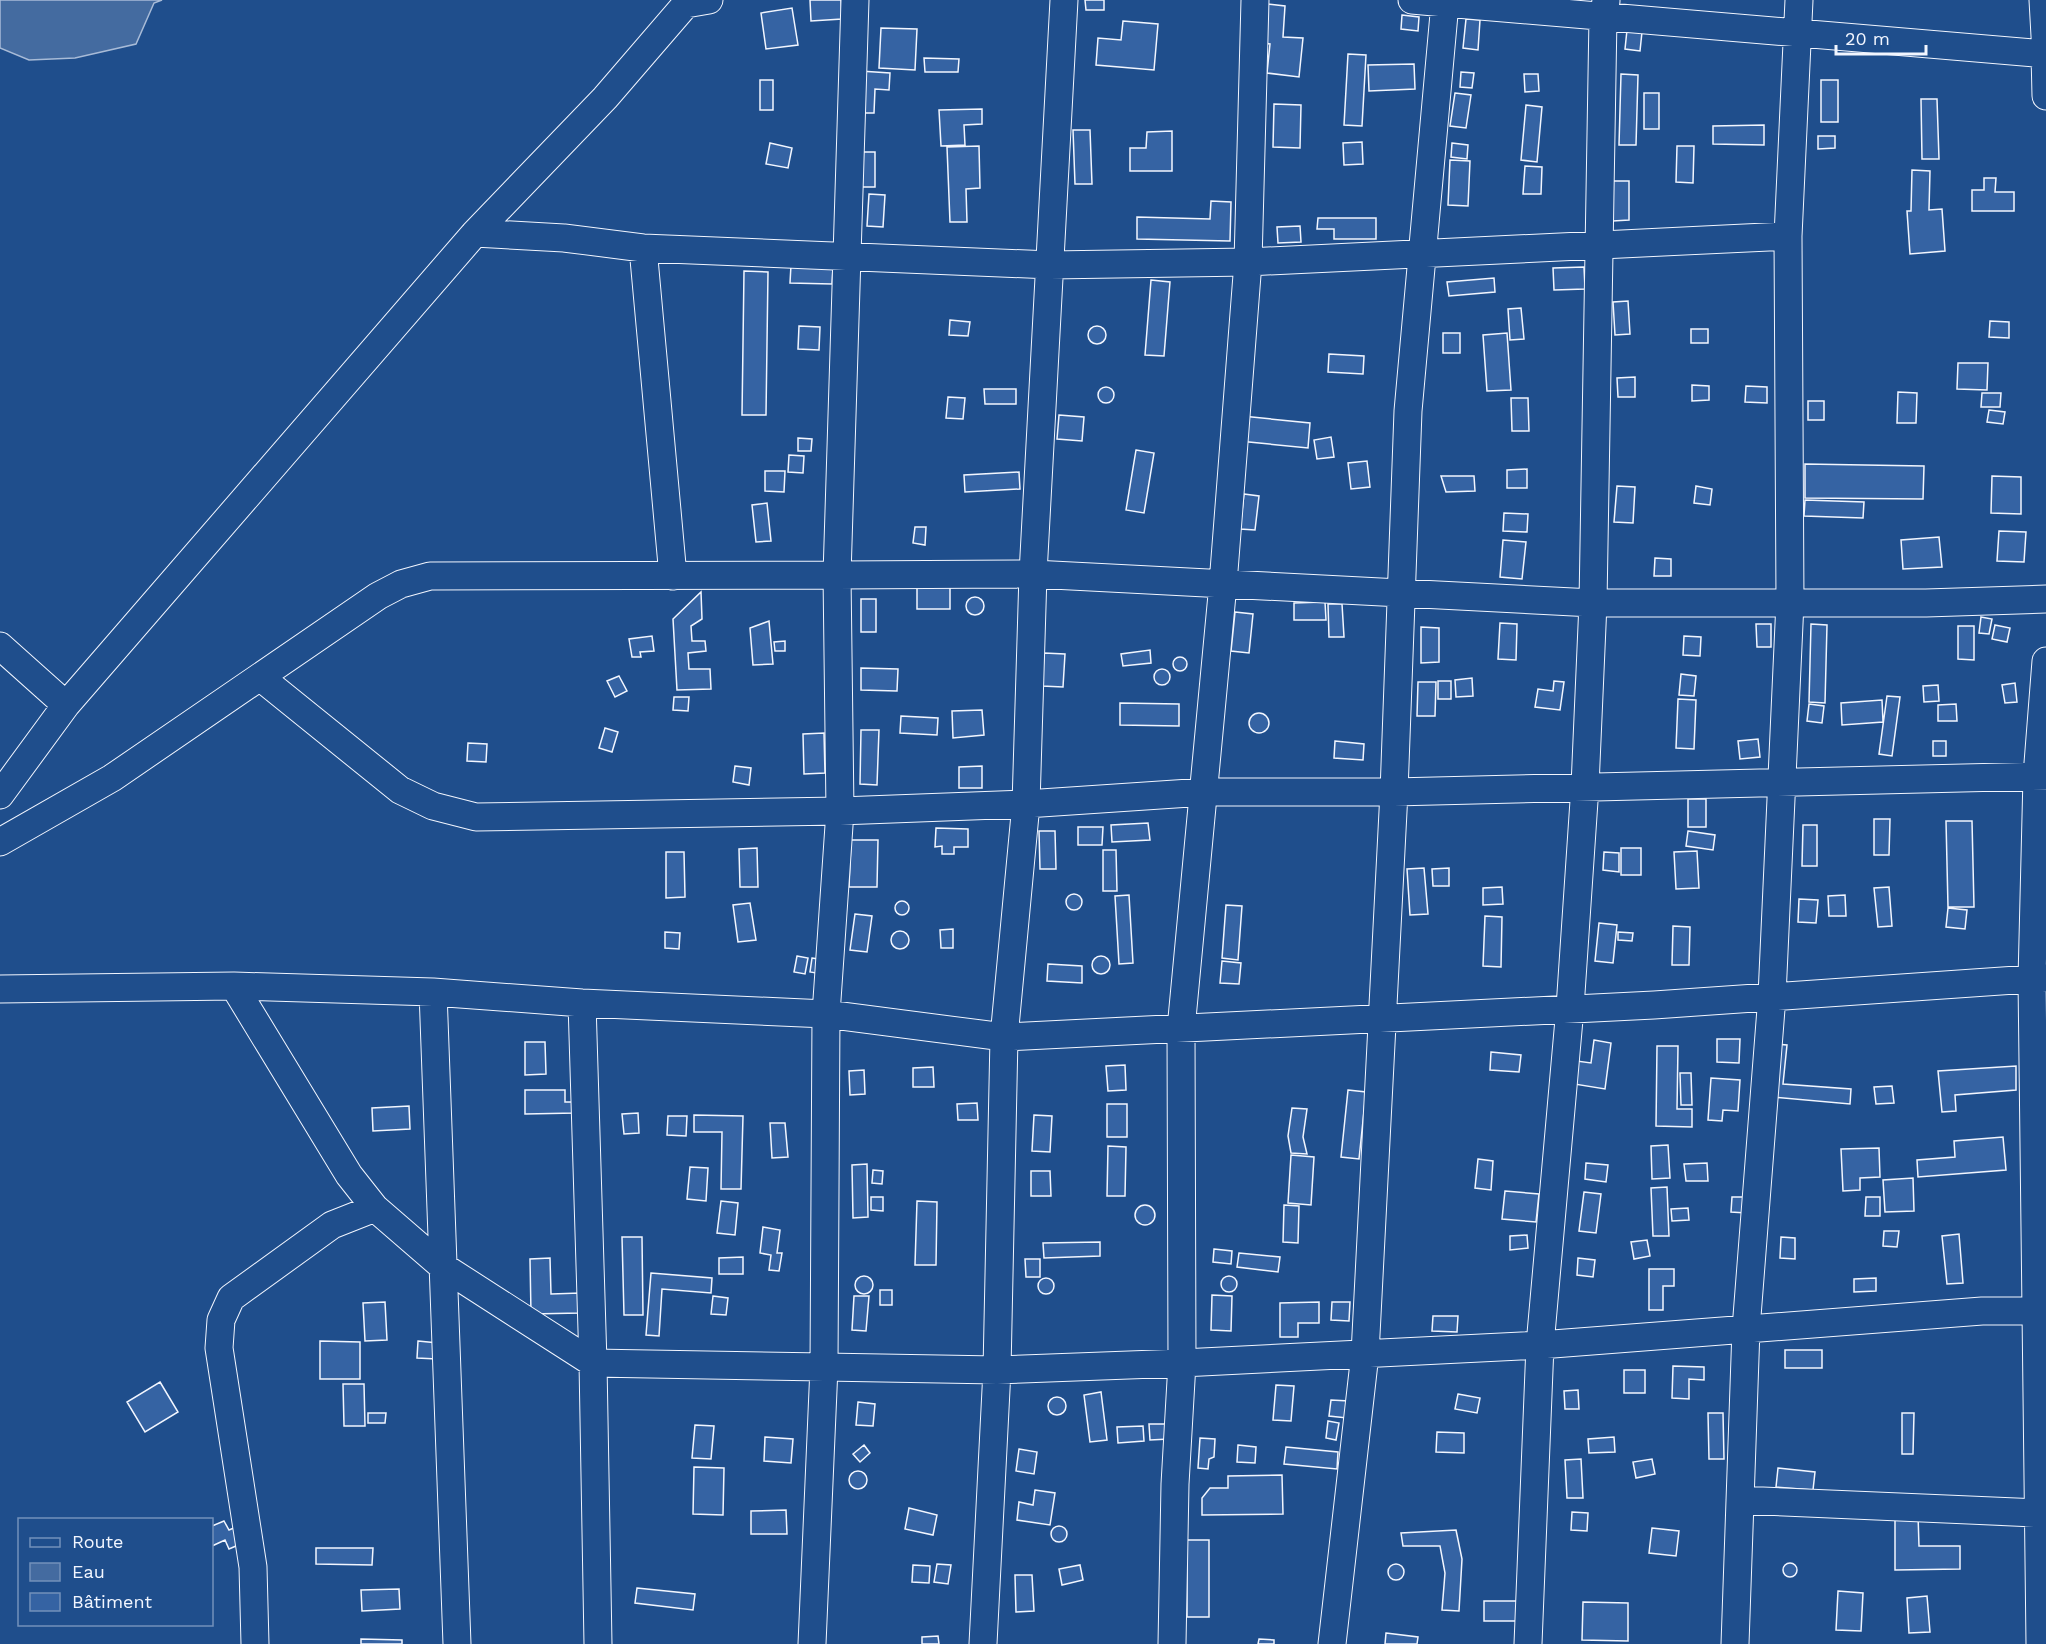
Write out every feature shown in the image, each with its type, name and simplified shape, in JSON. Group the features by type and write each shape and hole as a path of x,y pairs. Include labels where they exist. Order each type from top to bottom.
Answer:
{"street":[{"path":"812,1644 824,1367 826,1014 840,811 837,575 855,0"},
{"path":"983,1644 997,1370 1004,1037 1026,804 1033,574 1064,0"},
{"path":"1172,1644 1175,1484 1182,1363 1181,1029 1223,584 1248,262 1255,0"},
{"path":"1412,0 1605,9 1797,34 2045,54"},
{"path":"1735,1644 1746,1329 1772,996 1790,602 1788,236 1799,0"},
{"path":"2043,0 2046,96"},
{"path":"0,795 66,705 475,232 694,2"},
{"path":"1332,1644 1365,1354 1394,792 1408,411 1446,2"},
{"path":"1528,1644 1540,1345 1570,1008 1585,786 1593,603 1605,9"},
{"path":"475,232 564,238 643,248 1050,265 1248,262 1788,236"},
{"path":"643,248 673,576"},
{"path":"0,842 112,778 378,596 401,584 430,576 1033,574 1593,603 1926,603 2046,599"},
{"path":"0,646 66,705"},
{"path":"2040,1644 2037,1513 2042,1311 2039,978 2041,776 2046,662"},
{"path":"260,677 400,790 433,806 476,817 840,811 1026,804 1204,792 1394,792 2041,776"},
{"path":"0,988 234,986 433,992 582,1003 826,1014 1004,1037 1570,1008 2039,978"},
{"path":"234,986 349,1175 375,1208 442,1266 593,1364 997,1370 1540,1345 1982,1311 2042,1311"},
{"path":"433,992 457,1644"},
{"path":"582,1003 593,1364 598,1644"},
{"path":"255,1644 253,1567 219,1348 221,1320 231,1298 249,1284 332,1225 375,1208"},
{"path":"1740,1500 2037,1513"}],"water":[{"path":"0,0 162,0 154,3 136,44 75,58 29,60 0,48"}],"building":[{"path":"810,0 841,0 842,19 811,21"},
{"path":"1085,0 1104,0 1104,10 1086,10"},
{"path":"1259,3 1285,6 1283,37 1303,38 1299,77 1267,73 1270,44 1255,42"},
{"path":"792,8 798,45 766,49 761,13"},
{"path":"1402,15 1419,17 1418,31 1401,29"},
{"path":"1466,19 1480,20 1478,50 1463,48"},
{"path":"1123,21 1158,24 1154,70 1096,65 1098,38 1121,40"},
{"path":"881,28 917,29 915,70 879,68"},
{"path":"1627,30 1642,32 1640,51 1625,49"},
{"path":"1348,54 1366,55 1362,126 1344,125"},
{"path":"924,58 959,59 958,72 925,72"},
{"path":"1414,64 1415,89 1369,91 1368,65"},
{"path":"860,71 890,73 889,90 875,89 874,113 857,113"},
{"path":"1461,72 1474,73 1472,88 1460,87"},
{"path":"1524,74 1538,74 1539,91 1525,92"},
{"path":"1621,74 1638,75 1636,145 1619,145"},
{"path":"760,80 773,80 773,110 760,110"},
{"path":"1821,80 1838,80 1838,122 1821,122"},
{"path":"1455,93 1471,95 1466,128 1450,126"},
{"path":"1644,93 1659,93 1659,129 1644,129"},
{"path":"1921,99 1937,99 1939,159 1922,159"},
{"path":"1274,104 1301,105 1300,148 1273,147"},
{"path":"1526,105 1542,107 1537,162 1521,160"},
{"path":"982,109 982,124 964,125 965,145 941,146 939,110"},
{"path":"1764,125 1764,145 1713,144 1713,126"},
{"path":"1073,130 1090,130 1092,184 1075,184"},
{"path":"1172,131 1172,171 1130,171 1130,148 1146,148 1147,132"},
{"path":"1818,136 1835,136 1835,148 1818,149"},
{"path":"1362,142 1363,164 1344,165 1343,143"},
{"path":"770,143 792,148 788,168 766,164"},
{"path":"1452,143 1468,145 1467,159 1451,157"},
{"path":"979,146 980,188 966,189 967,222 950,222 947,147"},
{"path":"1677,146 1694,146 1693,183 1676,182"},
{"path":"861,152 875,152 875,187 861,187"},
{"path":"1450,160 1470,161 1468,206 1448,205"},
{"path":"1525,166 1542,167 1541,194 1523,194"},
{"path":"1912,170 1930,171 1929,210 1942,209 1945,251 1910,254 1907,211 1911,211"},
{"path":"1984,178 1996,178 1995,192 2014,192 2014,211 1972,211 1972,190 1984,190"},
{"path":"1613,181 1629,181 1629,220 1613,221"},
{"path":"869,194 885,195 883,227 867,226"},
{"path":"1211,201 1231,202 1230,241 1137,239 1137,217 1210,219"},
{"path":"1318,218 1376,218 1376,239 1334,239 1334,229 1317,229"},
{"path":"1300,226 1301,242 1278,243 1277,227"},
{"path":"791,265 833,267 832,284 790,283"},
{"path":"1584,267 1585,289 1554,290 1553,268"},
{"path":"744,271 768,272 766,415 742,415"},
{"path":"1494,278 1495,292 1449,296 1447,282"},
{"path":"1151,280 1170,282 1164,356 1145,355"},
{"path":"1628,301 1630,334 1615,335 1613,302"},
{"path":"1521,308 1524,339 1510,340 1508,309"},
{"path":"950,320 970,322 968,336 949,335"},
{"path":"1990,321 2009,322 2009,338 1989,337"},
{"path":"799,326 820,327 819,350 798,349"},
{"path":"1093,326 1101,326 1106,331 1104,342 1093,344 1088,339 1088,331"},
{"path":"1691,329 1708,329 1708,343 1691,343"},
{"path":"1443,333 1460,333 1460,353 1443,353"},
{"path":"1507,333 1511,390 1487,391 1483,335"},
{"path":"1329,354 1364,356 1363,374 1328,372"},
{"path":"1958,363 1988,363 1987,390 1957,389"},
{"path":"1635,377 1635,397 1618,397 1617,378"},
{"path":"1692,385 1709,386 1709,400 1692,401"},
{"path":"1746,386 1767,387 1767,403 1745,402"},
{"path":"1103,387 1109,387 1114,395 1112,401 1103,403 1098,398 1098,392"},
{"path":"984,389 1016,389 1016,404 985,404"},
{"path":"1898,392 1917,393 1916,423 1897,423"},
{"path":"1982,393 2001,393 2000,407 1981,407"},
{"path":"948,397 965,398 963,419 946,418"},
{"path":"1511,398 1528,398 1529,431 1512,431"},
{"path":"1808,401 1824,401 1824,420 1808,420"},
{"path":"1989,410 2005,412 2003,424 1987,422"},
{"path":"1059,415 1084,417 1082,441 1057,439"},
{"path":"1242,416 1310,423 1308,448 1239,441"},
{"path":"1331,437 1334,457 1317,459 1314,440"},
{"path":"798,438 812,439 811,451 798,451"},
{"path":"1136,450 1154,453 1144,513 1126,510"},
{"path":"789,455 804,456 803,473 788,472"},
{"path":"1367,461 1370,487 1351,489 1348,463"},
{"path":"1805,464 1924,466 1923,499 1805,498"},
{"path":"1527,469 1527,488 1507,488 1507,470"},
{"path":"765,471 785,471 784,492 765,491"},
{"path":"1019,472 1020,489 965,492 964,475"},
{"path":"1441,476 1474,476 1475,491 1446,492"},
{"path":"1992,476 2021,477 2021,514 1991,513"},
{"path":"1617,486 1635,487 1633,523 1614,522"},
{"path":"1696,486 1712,489 1710,505 1694,503"},
{"path":"1244,494 1259,496 1255,530 1240,529"},
{"path":"1805,500 1864,502 1863,518 1804,516"},
{"path":"767,503 771,541 756,542 752,505"},
{"path":"1504,513 1528,514 1527,532 1503,531"},
{"path":"915,527 926,527 925,545 913,543"},
{"path":"1999,531 2026,532 2024,562 1997,561"},
{"path":"1939,537 1942,567 1903,569 1901,540"},
{"path":"1503,540 1526,542 1522,579 1500,577"},
{"path":"1655,558 1671,559 1671,576 1654,576"},
{"path":"917,584 950,585 950,609 917,609"},
{"path":"701,592 702,619 691,626 692,641 705,641 706,651 688,653 689,669 710,669 711,689 677,690 673,619"},
{"path":"971,597 979,597 984,602 982,613 971,615 966,610 966,602"},
{"path":"861,599 876,599 876,632 861,632"},
{"path":"1325,602 1326,620 1294,620 1294,603"},
{"path":"1328,604 1342,604 1344,637 1329,637"},
{"path":"1235,612 1253,614 1249,653 1231,651"},
{"path":"1981,617 1992,619 1989,634 1979,633"},
{"path":"769,621 773,664 753,665 750,628"},
{"path":"1500,623 1517,624 1516,660 1498,659"},
{"path":"1756,624 1771,624 1771,647 1757,647"},
{"path":"1811,624 1827,625 1825,703 1809,702"},
{"path":"1995,625 2010,628 2007,642 1992,639"},
{"path":"1958,626 1974,626 1974,660 1958,659"},
{"path":"1421,627 1439,628 1439,662 1421,663"},
{"path":"652,636 654,651 640,652 641,657 632,657 629,639"},
{"path":"1684,636 1701,637 1700,656 1683,655"},
{"path":"785,641 785,651 775,651 774,642"},
{"path":"1150,650 1151,663 1123,666 1121,654"},
{"path":"1044,653 1065,654 1063,687 1042,686"},
{"path":"1177,657 1183,657 1187,664 1183,671 1177,671 1173,667 1173,661"},
{"path":"861,668 898,669 897,691 861,690"},
{"path":"1162,669 1170,677 1162,685 1154,677"},
{"path":"1681,674 1696,676 1694,696 1679,695"},
{"path":"619,676 627,691 615,697 607,681"},
{"path":"1472,678 1473,696 1456,697 1455,680"},
{"path":"1438,681 1451,681 1451,699 1438,699"},
{"path":"1554,681 1564,682 1560,710 1535,707 1538,689 1553,691"},
{"path":"1418,682 1436,682 1435,716 1417,716"},
{"path":"2015,683 2017,702 2005,703 2002,685"},
{"path":"1938,685 1939,701 1924,702 1923,686"},
{"path":"1887,696 1900,697 1892,756 1879,754"},
{"path":"674,697 689,697 688,711 673,710"},
{"path":"1678,699 1696,700 1694,749 1676,748"},
{"path":"1882,700 1883,722 1842,725 1841,703"},
{"path":"1120,703 1179,704 1179,726 1120,725"},
{"path":"1809,704 1824,706 1822,723 1807,721"},
{"path":"1956,704 1957,721 1938,721 1938,705"},
{"path":"982,710 984,735 953,738 952,711"},
{"path":"1259,713 1266,716 1269,723 1266,730 1259,733 1252,730 1249,723 1252,716"},
{"path":"901,716 938,718 937,735 900,733"},
{"path":"605,728 618,732 612,752 599,748"},
{"path":"861,730 879,730 877,785 860,784"},
{"path":"824,733 825,773 804,774 803,734"},
{"path":"1758,739 1760,757 1740,759 1738,741"},
{"path":"1335,741 1364,744 1363,760 1334,758"},
{"path":"1933,741 1946,741 1946,756 1933,756"},
{"path":"468,743 487,744 486,762 467,761"},
{"path":"735,766 751,768 749,785 733,782"},
{"path":"982,766 982,788 959,788 959,767"},
{"path":"1688,799 1706,799 1706,827 1688,827"},
{"path":"1874,819 1890,819 1889,855 1874,855"},
{"path":"1946,821 1972,821 1974,907 1948,907"},
{"path":"1148,823 1150,840 1112,842 1111,825"},
{"path":"1803,825 1817,825 1817,866 1802,866"},
{"path":"1078,827 1103,827 1102,845 1078,845"},
{"path":"936,828 968,829 968,847 954,847 954,854 942,854 942,846 935,847"},
{"path":"1039,831 1055,831 1056,869 1040,869"},
{"path":"1688,831 1715,835 1713,850 1686,846"},
{"path":"851,840 878,840 877,887 849,887"},
{"path":"757,848 758,887 740,887 739,849"},
{"path":"1621,848 1641,848 1641,875 1621,875"},
{"path":"1103,850 1116,850 1117,891 1103,891"},
{"path":"1697,851 1699,888 1676,889 1674,852"},
{"path":"666,852 684,852 685,897 666,898"},
{"path":"1604,852 1619,853 1619,872 1603,870"},
{"path":"1424,868 1428,914 1410,915 1407,869"},
{"path":"1449,868 1449,886 1433,886 1432,869"},
{"path":"1502,887 1503,904 1483,905 1483,888"},
{"path":"1889,887 1892,926 1878,927 1874,888"},
{"path":"1074,894 1080,896 1082,902 1080,908 1074,910 1068,908 1066,902 1068,896"},
{"path":"1129,895 1133,963 1119,964 1115,896"},
{"path":"1845,895 1846,916 1829,916 1828,896"},
{"path":"1799,899 1818,900 1816,923 1798,922"},
{"path":"902,901 907,903 909,908 907,913 902,915 897,913 895,908 897,903"},
{"path":"750,903 756,940 738,942 733,905"},
{"path":"1226,905 1242,906 1238,960 1222,958"},
{"path":"1948,908 1967,910 1965,929 1946,927"},
{"path":"855,914 872,916 867,952 850,950"},
{"path":"1485,916 1502,917 1501,967 1483,966"},
{"path":"1599,923 1617,925 1613,963 1595,961"},
{"path":"1673,926 1690,927 1689,965 1672,965"},
{"path":"953,929 953,948 941,948 940,930"},
{"path":"896,931 904,931 909,936 907,947 896,949 891,944 891,936"},
{"path":"665,932 680,933 679,949 665,948"},
{"path":"1618,932 1633,933 1632,941 1618,940"},
{"path":"797,956 808,958 805,974 794,972"},
{"path":"1101,956 1107,959 1110,965 1107,971 1101,974 1095,971 1092,965 1095,959"},
{"path":"812,958 825,960 822,974 810,972"},
{"path":"1222,961 1241,963 1239,984 1220,983"},
{"path":"1048,964 1082,966 1082,983 1047,981"},
{"path":"1717,1039 1740,1039 1739,1063 1717,1062"},
{"path":"1594,1040 1611,1043 1605,1089 1574,1084 1577,1061 1591,1063"},
{"path":"525,1042 545,1042 546,1074 525,1075"},
{"path":"1776,1044 1787,1045 1783,1084 1851,1089 1850,1104 1771,1097"},
{"path":"1657,1046 1678,1046 1677,1109 1692,1109 1692,1127 1656,1126"},
{"path":"1491,1052 1521,1055 1519,1072 1490,1070"},
{"path":"1125,1065 1126,1090 1108,1091 1106,1066"},
{"path":"2016,1066 2016,1090 1955,1095 1956,1111 1942,1112 1938,1071"},
{"path":"933,1067 934,1087 913,1087 913,1068"},
{"path":"864,1070 865,1094 850,1095 849,1071"},
{"path":"1680,1073 1691,1073 1692,1105 1681,1105"},
{"path":"1711,1078 1740,1080 1738,1111 1723,1110 1722,1121 1708,1120"},
{"path":"1892,1086 1894,1103 1876,1104 1874,1087"},
{"path":"525,1090 565,1090 565,1102 578,1102 576,1113 525,1114"},
{"path":"1348,1090 1366,1092 1359,1159 1341,1157"},
{"path":"977,1103 978,1120 958,1120 957,1104"},
{"path":"1107,1104 1127,1104 1127,1137 1107,1137"},
{"path":"409,1106 410,1129 373,1131 372,1108"},
{"path":"1292,1108 1307,1109 1303,1137 1307,1154 1291,1153 1288,1136"},
{"path":"638,1113 639,1133 624,1134 622,1114"},
{"path":"694,1115 743,1116 741,1189 721,1189 722,1132 694,1132"},
{"path":"1034,1115 1052,1116 1050,1152 1032,1151"},
{"path":"668,1116 687,1116 686,1136 667,1135"},
{"path":"770,1123 785,1123 788,1157 772,1158"},
{"path":"2003,1137 2006,1170 1918,1177 1917,1160 1955,1157 1954,1141"},
{"path":"1668,1145 1670,1178 1652,1179 1651,1146"},
{"path":"1108,1146 1126,1147 1125,1196 1107,1196"},
{"path":"1879,1148 1880,1177 1860,1178 1860,1190 1843,1191 1841,1149"},
{"path":"1291,1155 1314,1157 1311,1205 1288,1203"},
{"path":"1478,1159 1493,1161 1491,1190 1475,1188"},
{"path":"1586,1163 1608,1165 1606,1182 1585,1179"},
{"path":"1707,1163 1708,1181 1686,1181 1684,1164"},
{"path":"867,1164 868,1217 853,1218 852,1165"},
{"path":"690,1167 708,1168 706,1201 687,1199"},
{"path":"873,1170 883,1171 882,1184 872,1183"},
{"path":"1031,1171 1050,1171 1051,1196 1031,1196"},
{"path":"1913,1178 1914,1211 1885,1212 1883,1180"},
{"path":"1667,1187 1669,1236 1653,1236 1651,1188"},
{"path":"1505,1191 1539,1194 1536,1222 1502,1219"},
{"path":"1584,1192 1601,1194 1596,1233 1579,1231"},
{"path":"871,1197 883,1197 883,1211 871,1210"},
{"path":"1732,1197 1747,1197 1746,1213 1731,1212"},
{"path":"1866,1197 1880,1197 1880,1216 1865,1216"},
{"path":"721,1201 738,1203 735,1235 717,1233"},
{"path":"917,1201 937,1202 936,1265 915,1265"},
{"path":"1145,1205 1152,1208 1155,1215 1152,1222 1145,1225 1138,1222 1135,1215 1138,1208"},
{"path":"1284,1205 1299,1206 1298,1243 1283,1242"},
{"path":"1688,1208 1689,1220 1672,1221 1671,1209"},
{"path":"763,1227 780,1230 777,1253 782,1253 779,1271 769,1270 771,1255 760,1253"},
{"path":"1884,1231 1899,1231 1897,1247 1883,1246"},
{"path":"1959,1234 1963,1283 1947,1284 1942,1236"},
{"path":"1527,1235 1528,1248 1510,1250 1510,1236"},
{"path":"622,1237 642,1237 643,1315 624,1315"},
{"path":"1781,1237 1795,1238 1795,1259 1780,1258"},
{"path":"1647,1240 1650,1256 1634,1259 1631,1242"},
{"path":"1100,1242 1100,1256 1044,1258 1043,1243"},
{"path":"1214,1249 1232,1251 1231,1264 1213,1262"},
{"path":"1239,1253 1280,1257 1278,1272 1237,1267"},
{"path":"743,1257 743,1274 719,1274 719,1258"},
{"path":"550,1258 551,1294 580,1293 580,1313 531,1314 530,1259"},
{"path":"1578,1258 1595,1260 1593,1277 1577,1275"},
{"path":"1025,1259 1040,1259 1040,1277 1026,1277"},
{"path":"1649,1269 1674,1269 1674,1286 1663,1286 1663,1310 1649,1310"},
{"path":"651,1273 712,1278 711,1293 662,1289 659,1336 646,1335"},
{"path":"864,1276 870,1279 873,1285 870,1291 864,1294 858,1291 855,1285 858,1279"},
{"path":"1226,1276 1232,1276 1237,1284 1235,1290 1226,1292 1221,1287 1221,1281"},
{"path":"1043,1278 1049,1278 1054,1286 1052,1292 1043,1294 1038,1289 1038,1283"},
{"path":"1876,1278 1876,1291 1854,1292 1854,1279"},
{"path":"880,1290 892,1290 892,1305 880,1305"},
{"path":"1212,1295 1232,1296 1231,1331 1211,1330"},
{"path":"713,1296 728,1298 726,1315 711,1314"},
{"path":"854,1296 869,1296 866,1331 852,1330"},
{"path":"385,1302 387,1340 365,1341 363,1303"},
{"path":"1319,1302 1319,1323 1298,1323 1298,1337 1280,1337 1280,1303"},
{"path":"1332,1302 1350,1302 1349,1321 1331,1320"},
{"path":"1433,1316 1458,1316 1457,1332 1432,1331"},
{"path":"320,1341 360,1342 360,1379 320,1379"},
{"path":"418,1341 438,1343 437,1359 417,1358"},
{"path":"1785,1350 1822,1350 1822,1368 1785,1368"},
{"path":"1673,1366 1704,1367 1704,1380 1689,1379 1689,1399 1672,1398"},
{"path":"1624,1370 1645,1370 1645,1393 1624,1393"},
{"path":"160,1382 178,1412 145,1432 127,1402"},
{"path":"343,1384 364,1384 365,1426 344,1426"},
{"path":"1276,1385 1294,1386 1291,1421 1273,1420"},
{"path":"1578,1390 1579,1409 1565,1409 1564,1391"},
{"path":"1101,1392 1107,1440 1090,1442 1084,1395"},
{"path":"1458,1394 1480,1398 1477,1413 1455,1409"},
{"path":"1057,1397 1063,1400 1066,1406 1063,1412 1057,1415 1051,1412 1048,1406 1051,1400"},
{"path":"1331,1400 1349,1401 1347,1418 1329,1416"},
{"path":"858,1402 875,1404 873,1426 856,1425"},
{"path":"368,1413 386,1413 385,1423 368,1423"},
{"path":"1708,1413 1723,1413 1724,1459 1709,1459"},
{"path":"1902,1413 1914,1413 1913,1454 1902,1454"},
{"path":"1328,1421 1339,1423 1336,1440 1326,1438"},
{"path":"1149,1424 1168,1424 1169,1439 1150,1440"},
{"path":"695,1425 714,1426 711,1459 692,1458"},
{"path":"1143,1426 1144,1441 1118,1443 1117,1427"},
{"path":"1437,1432 1464,1433 1464,1453 1436,1452"},
{"path":"765,1437 793,1439 791,1463 764,1461"},
{"path":"1614,1437 1615,1452 1589,1453 1588,1439"},
{"path":"1200,1438 1215,1439 1214,1457 1209,1459 1208,1469 1198,1468"},
{"path":"864,1445 870,1453 860,1462 853,1454"},
{"path":"1238,1445 1256,1447 1255,1463 1237,1462"},
{"path":"1286,1447 1338,1452 1337,1469 1284,1464"},
{"path":"1019,1449 1037,1452 1034,1474 1016,1471"},
{"path":"1581,1459 1583,1498 1567,1498 1565,1460"},
{"path":"1652,1459 1655,1474 1636,1478 1633,1462"},
{"path":"694,1467 724,1468 723,1515 693,1514"},
{"path":"1778,1468 1815,1472 1813,1490 1776,1487"},
{"path":"858,1471 864,1474 867,1480 864,1486 858,1489 852,1486 849,1480 852,1474"},
{"path":"1282,1475 1283,1514 1202,1515 1202,1498 1210,1488 1228,1488 1228,1476"},
{"path":"1035,1490 1055,1493 1050,1525 1017,1520 1019,1502 1033,1505"},
{"path":"909,1508 937,1515 933,1535 905,1529"},
{"path":"786,1510 787,1534 751,1534 751,1511"},
{"path":"1572,1512 1588,1513 1587,1531 1571,1530"},
{"path":"1895,1514 1918,1514 1919,1546 1960,1546 1960,1569 1895,1570"},
{"path":"224,1521 229,1530 236,1527 243,1543 229,1549 225,1540 213,1546 213,1526"},
{"path":"1056,1526 1062,1526 1067,1534 1065,1540 1056,1542 1051,1537 1051,1531"},
{"path":"1652,1528 1679,1531 1676,1556 1649,1553"},
{"path":"1456,1530 1462,1559 1459,1611 1442,1610 1445,1573 1440,1546 1403,1546 1401,1533"},
{"path":"1187,1540 1209,1540 1209,1617 1187,1617"},
{"path":"316,1548 373,1548 372,1565 316,1564"},
{"path":"1790,1563 1795,1565 1797,1570 1795,1575 1790,1577 1785,1575 1783,1570 1785,1565"},
{"path":"937,1564 951,1565 948,1584 934,1582"},
{"path":"1396,1564 1404,1572 1396,1580 1388,1572"},
{"path":"913,1565 930,1566 929,1583 912,1582"},
{"path":"1080,1565 1083,1580 1062,1585 1059,1569"},
{"path":"1015,1575 1032,1575 1034,1611 1016,1612"},
{"path":"637,1588 695,1594 693,1610 635,1603"},
{"path":"399,1589 400,1609 362,1611 361,1590"},
{"path":"1838,1591 1863,1593 1861,1631 1836,1630"},
{"path":"1927,1596 1930,1632 1909,1633 1907,1598"},
{"path":"1484,1601 1522,1601 1523,1621 1484,1621"},
{"path":"1583,1602 1628,1603 1628,1641 1582,1640"},
{"path":"1386,1633 1418,1637 1417,1644 1385,1644"},
{"path":"938,1636 939,1644 922,1644 922,1637"},
{"path":"361,1639 402,1640 402,1644 361,1644"},
{"path":"1259,1639 1274,1640 1274,1644 1258,1644"}]}
